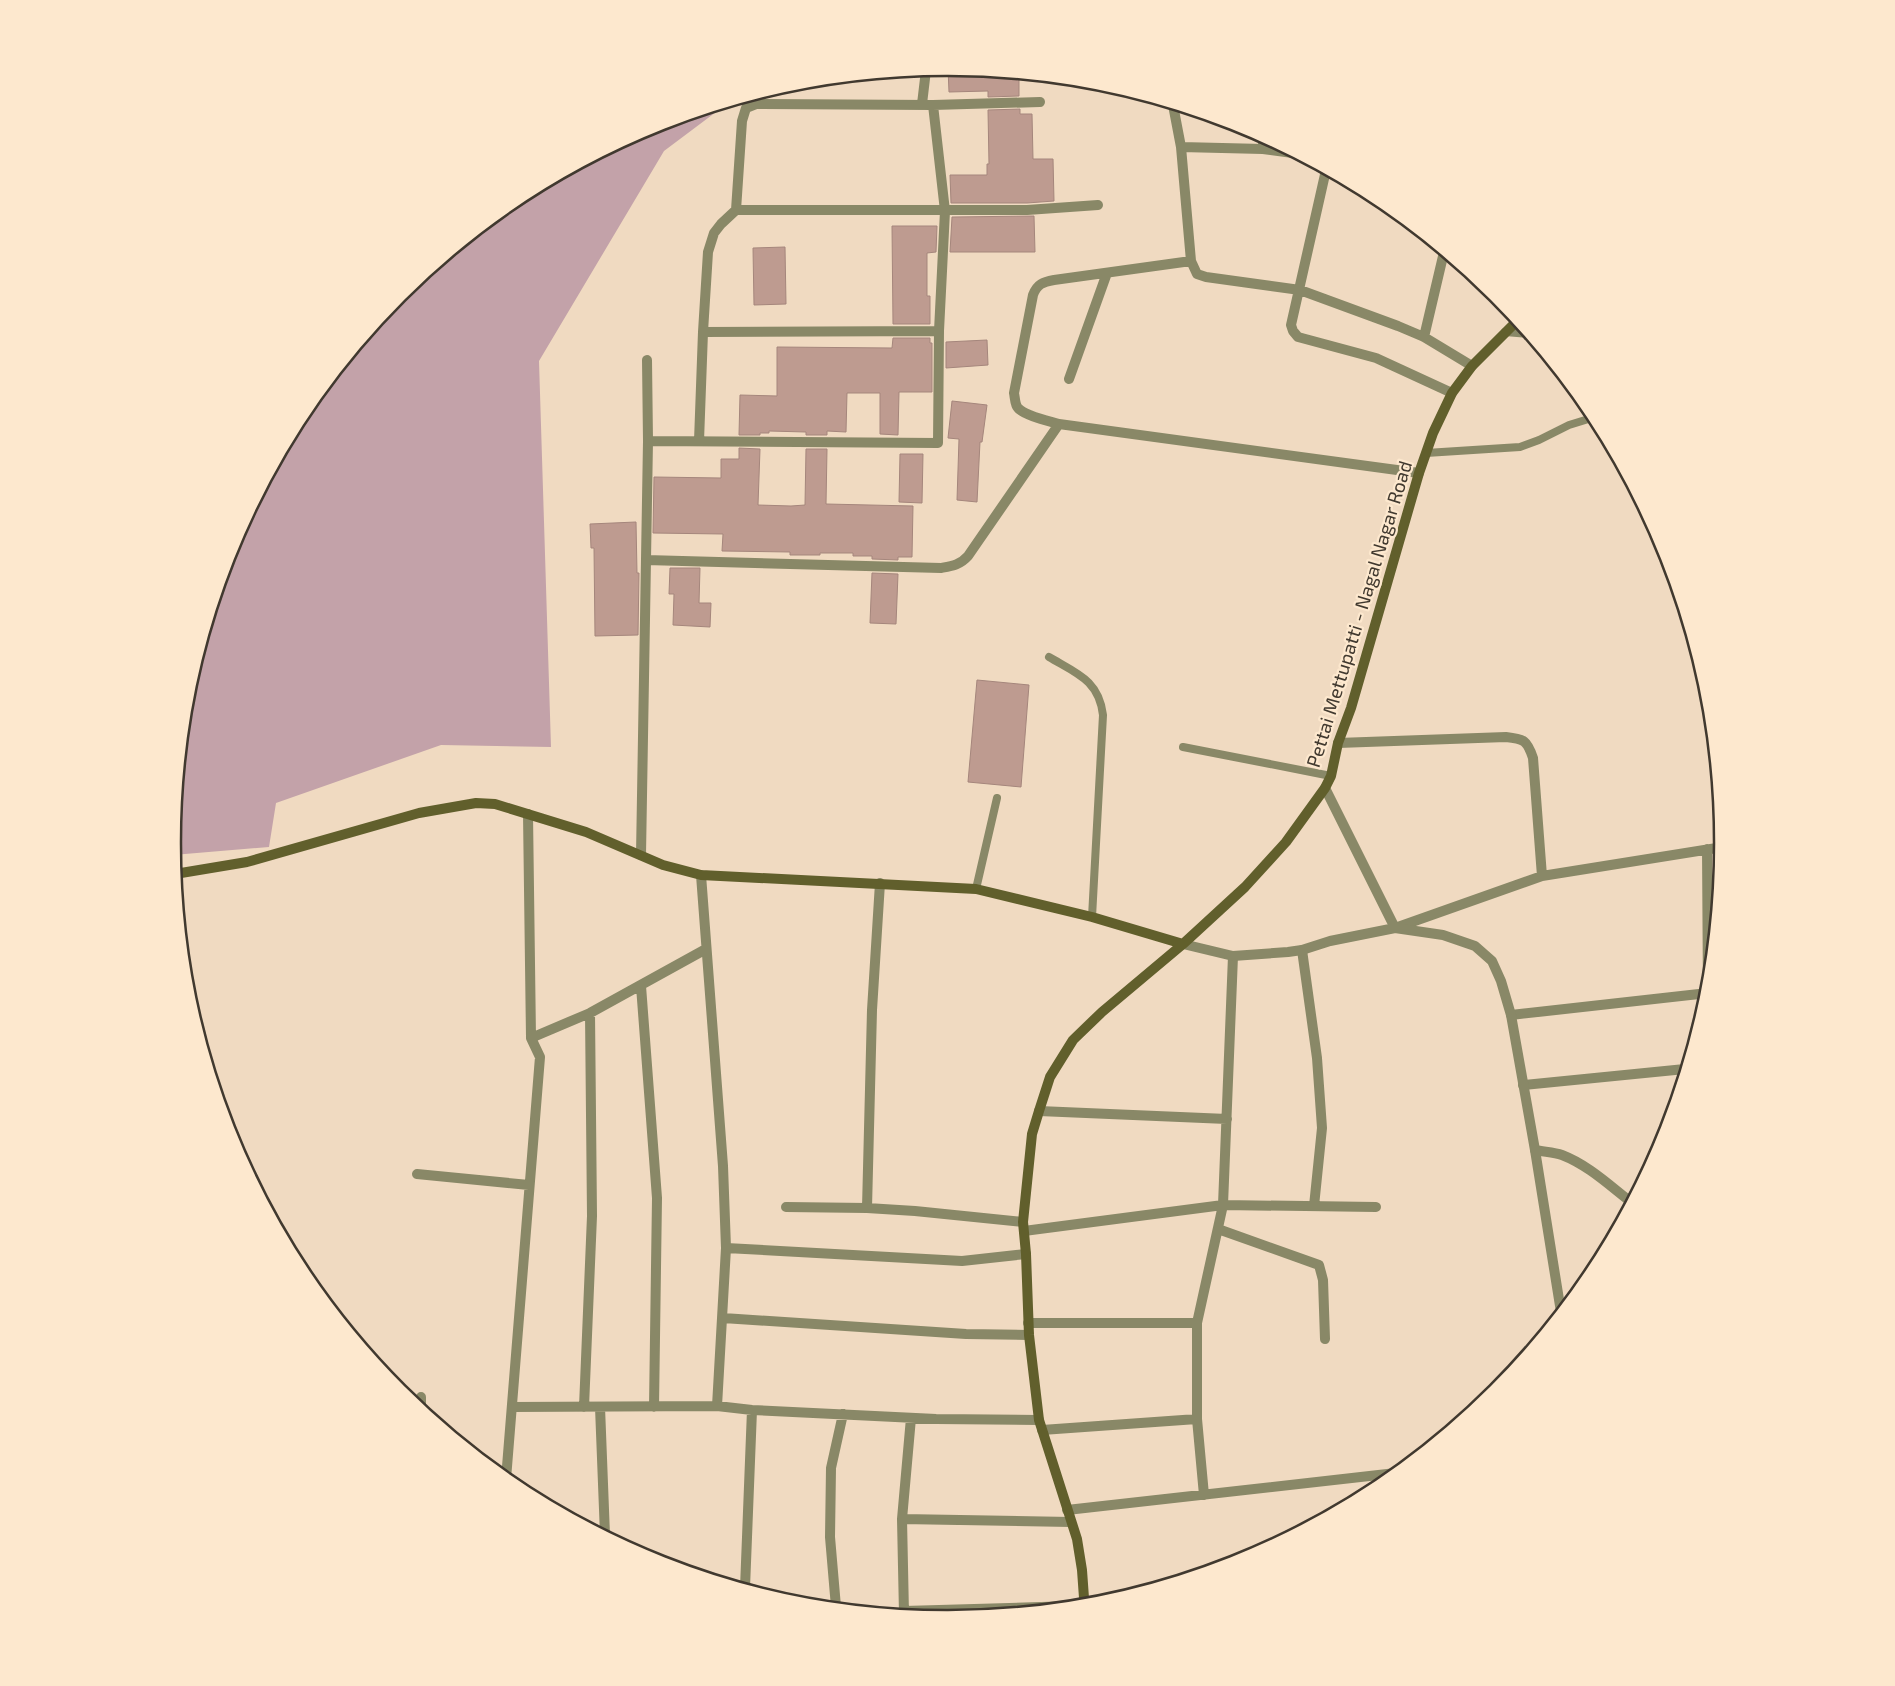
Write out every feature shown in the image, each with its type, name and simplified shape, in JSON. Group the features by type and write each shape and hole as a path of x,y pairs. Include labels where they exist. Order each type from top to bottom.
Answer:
{"main road":[{"name":"Pettai Mettupatti - Nagal Nagar Road","path":"1084,1597 1077,1539 1040,1425 1028,1335 1026,1254 1023,1226 1032,1134 1038,1111 1050,1077 1073,1040 1102,1012 1183,944 1257,874 1286,842 1325,788 1331,776 1338,743 1351,708 1419,473 1433,433 1452,393 1472,366 1512,325"},
{"path":"182,873 247,862 420,813 476,803 495,804 586,832 663,865 701,875 976,889 1092,918 1183,944"}],"street":[{"path":"922,104 925,77"},
{"path":"736,210 742,121 744,113 750,106 756,104 933,105 1040,102"},
{"path":"648,441 938,443 939,331 946,211 933,105"},
{"path":"1174,111 1181,147 1190,261 1198,274 1206,277 1300,290 1424,337 1472,366"},
{"path":"1263,145 1263,149"},
{"path":"1181,147 1278,151"},
{"path":"1325,176 1292,325 1293,331 1298,337 1376,358 1452,393"},
{"path":"699,441 702,332 708,252 714,233 720,224 736,210 1027,210 1098,205"},
{"path":"1424,337 1442,258"},
{"path":"1190,261 1045,282 1036,286 1014,393 1018,409 1027,414 1059,424 1419,473"},
{"path":"1069,379 1107,273"},
{"path":"702,332 939,331"},
{"path":"641,856 648,441 647,360"},
{"path":"646,560 941,568 954,566 962,563 968,556 1059,424"},
{"path":"1338,743 1521,738 1529,746 1533,758 1542,876"},
{"path":"1325,788 1395,928"},
{"path":"507,1470 540,1057 531,1038 528,814"},
{"path":"1183,944 1233,956 1302,950 1330,941 1395,928 1542,876 1714,848"},
{"path":"1707,849 1708,945"},
{"path":"701,875 723,1166 726,1248 717,1406"},
{"path":"867,1208 872,1010 880,883"},
{"path":"1395,928 1443,935 1475,946 1492,961 1501,981 1511,1015 1536,1150 1560,1305"},
{"path":"531,1038 590,1013 706,949"},
{"path":"1302,950 1317,1058 1322,1128 1314,1206"},
{"path":"1204,1495 1197,1419 1197,1323 1223,1205 1233,956"},
{"path":"641,986 657,1198 654,1407"},
{"path":"1511,1015 1699,996"},
{"path":"584,1407 592,1216 590,1013"},
{"path":"1523,1085 1680,1070"},
{"path":"1038,1111 1226,1119"},
{"path":"1536,1150 1561,1155 1574,1161 1591,1171 1626,1198"},
{"path":"416,1174 529,1185"},
{"path":"786,1207 867,1208 935,1212 1023,1226 1223,1205 1376,1207"},
{"path":"1218,1229 1319,1265 1323,1280 1325,1340"},
{"path":"726,1248 962,1261 1026,1254"},
{"path":"723,1318 966,1334 1028,1335"},
{"path":"1028,1323 1197,1323"},
{"path":"512,1407 717,1406 752,1410 1040,1425 1197,1419"},
{"path":"600,1407 605,1529"},
{"path":"745,1583 752,1410"},
{"path":"835,1601 830,1537 831,1468 843,1414"},
{"path":"904,1608 902,1519 911,1418"},
{"path":"1067,1510 1382,1475"},
{"path":"902,1519 1071,1522"}],"lane":[{"path":"1504,332 1521,333"},
{"path":"1426,454 1520,447 1569,425 1587,420"},
{"path":"1049,657 1084,678 1095,689 1102,702 1103,715 1092,918"},
{"path":"1183,747 1331,776"},
{"path":"976,889 997,798"}],"shaded area":[{"path":"715,113 664,151 539,361 551,747 441,745 276,803 269,847 181,854 182,793 195,693 221,597 239,550 283,460 339,376 371,337 405,301 481,235 522,205 608,155 654,135"}],"building":[{"path":"948,76 1019,80 1019,96 988,97 988,91 949,92"},
{"path":"1020,109 1020,114 1032,114 1033,159 1053,159 1054,201 951,203 950,175 987,175 987,164 989,164 988,110"},
{"path":"1034,216 1035,252 950,252 952,217"},
{"path":"892,226 937,226 936,252 927,253 927,296 930,296 930,324 893,324"},
{"path":"785,247 786,304 754,305 753,248"},
{"path":"893,338 930,338 930,343 932,343 932,392 899,392 898,435 880,434 880,393 847,393 846,432 827,431 827,435 806,435 806,432 769,431 769,433 760,433 760,435 739,435 740,395 777,396 777,347 892,348"},
{"path":"987,340 988,365 946,368 946,342"},
{"path":"952,401 987,405 982,442 980,442 977,502 957,500 959,439 948,438"},
{"path":"739,448 760,449 758,505 791,506 805,505 806,449 827,449 826,504 913,506 912,557 898,557 898,560 872,559 872,556 853,556 853,553 790,555 790,552 722,551 723,534 653,533 654,477 721,478 721,459 739,459"},
{"path":"900,454 923,454 922,503 899,502"},
{"path":"636,522 637,573 639,573 638,635 595,636 594,548 591,548 590,524"},
{"path":"670,568 700,568 699,603 711,603 710,627 673,625 674,594 669,594"},
{"path":"872,573 898,574 896,624 870,623"},
{"path":"977,680 1029,685 1021,787 968,782"}]}
